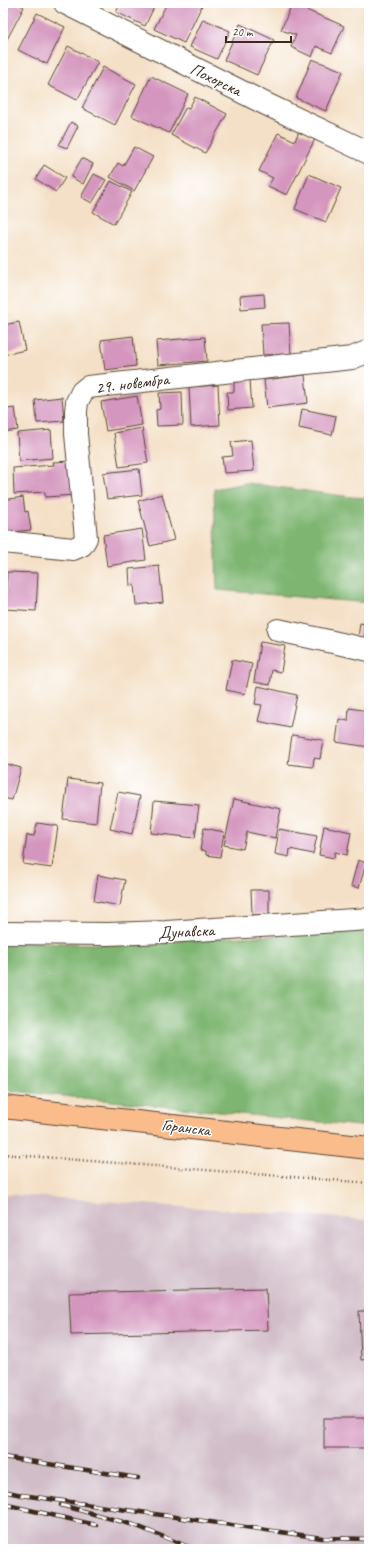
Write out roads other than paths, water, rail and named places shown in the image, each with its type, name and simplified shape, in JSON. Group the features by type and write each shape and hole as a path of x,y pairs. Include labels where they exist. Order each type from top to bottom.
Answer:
{"main road":[{"name":"Горанска","path":"3,1107 369,1148"}],"street":[{"name":"Похорска","path":"65,3 325,133 369,153"},
{"name":"29. новембра","path":"3,542 73,549 82,545 86,538 76,434 76,411 77,402 82,392 88,387 352,358 369,351"},
{"path":"278,630 369,650"},
{"name":"Дунавска","path":"3,933 107,934 166,932 369,919"}],"railway":[{"path":"3,1457 138,1478"},
{"path":"3,1491 322,1538 369,1539"},
{"path":"3,1504 96,1525"},
{"path":"61,1505 134,1525 194,1549"}]}
